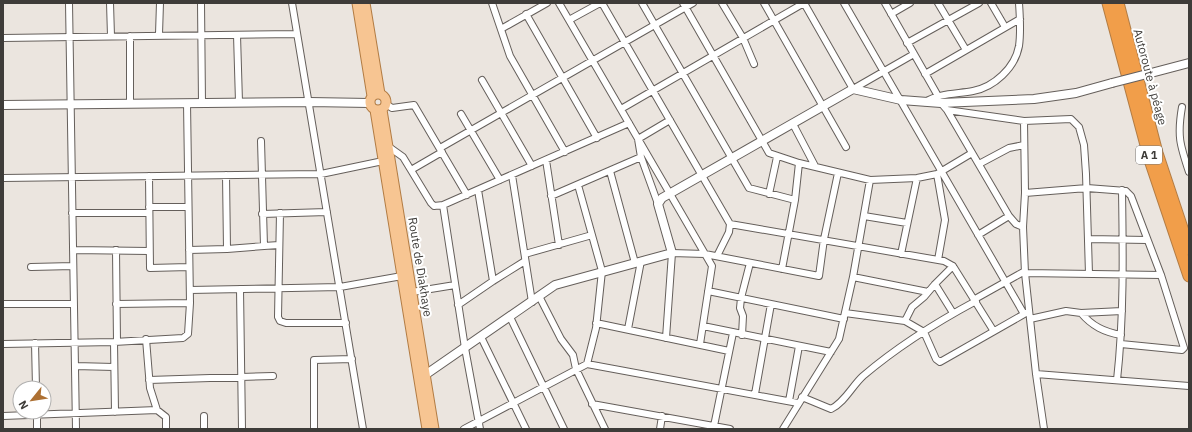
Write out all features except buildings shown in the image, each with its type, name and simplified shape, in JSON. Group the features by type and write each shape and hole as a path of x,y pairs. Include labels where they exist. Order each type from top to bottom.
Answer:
{"highway":[{"name":"A 1","path":"1108,3 1146,146 1189,276"},
{"name":"Autoroute à péage","path":"1118,3 1157,153 1189,249"}],"main road":[{"name":"Route de Diakhaye","path":"357,3 389,148 434,429"},
{"name":"Route de Diakhaye","path":"365,3 378,103 383,161 427,429"}],"street":[{"path":"69,3 76,429"},
{"path":"110,3 111,36"},
{"path":"159,34 160,3"},
{"path":"201,3 202,103"},
{"path":"292,3 363,429"},
{"path":"492,3 510,56 565,152"},
{"path":"501,29 547,3"},
{"path":"559,3 712,266 700,344"},
{"path":"569,20 601,3 730,224 729,232 717,256"},
{"path":"642,3 749,188 796,200"},
{"path":"411,170 471,130 655,25 684,5 693,3"},
{"path":"722,3 743,38 754,64"},
{"path":"764,3 846,147"},
{"path":"621,109 804,3 853,89 901,100 924,103 974,91 993,84 1016,56 1020,35 1019,3"},
{"path":"844,3 901,100 939,172 1005,282 1028,315"},
{"path":"884,3 1009,216 1016,224 1023,227"},
{"path":"891,14 910,3"},
{"path":"938,3 966,50"},
{"path":"907,43 979,3"},
{"path":"991,3 1005,27"},
{"path":"684,5 769,153 777,157 799,163 870,180 917,178 939,172 972,153"},
{"path":"526,14 597,138"},
{"path":"925,74 1020,19"},
{"path":"3,38 130,36 159,34 298,34"},
{"path":"237,35 239,102"},
{"path":"130,36 130,104"},
{"path":"658,204 662,198 703,177 762,141 914,54"},
{"path":"939,99 1034,99 1076,93 1189,63"},
{"path":"482,80 532,166"},
{"path":"3,105 239,102 378,103 392,108 414,105 467,195"},
{"path":"3,344 116,342 186,337 188,334 190,303 187,103"},
{"path":"1182,107 1178,130 1189,172"},
{"path":"947,110 1024,121 1051,118 1071,119 1075,122 1079,127 1084,145 1087,188 1089,274"},
{"path":"462,114 500,180"},
{"path":"638,139 670,120"},
{"path":"1024,121 1025,193 1023,227 1025,272 1028,315 1044,429"},
{"path":"389,148 401,155 434,206 443,205 467,195 629,123"},
{"path":"793,124 814,166"},
{"path":"638,139 641,157 658,204 672,253 666,338"},
{"path":"261,142 264,246"},
{"path":"979,164 1009,148 1024,145"},
{"path":"551,196 641,157"},
{"path":"769,194 777,157"},
{"path":"546,160 559,245"},
{"path":"3,178 321,174 383,161"},
{"path":"782,269 796,200 799,163"},
{"path":"610,171 638,262 628,330"},
{"path":"938,260 945,220 939,172"},
{"path":"425,375 532,302 555,284 672,253 705,254 819,276 824,239 838,173"},
{"path":"226,175 227,249"},
{"path":"512,175 532,302"},
{"path":"149,176 150,268 189,267"},
{"path":"901,254 917,178"},
{"path":"783,429 839,339 853,277 870,180"},
{"path":"578,184 602,271 596,323 587,364"},
{"path":"1025,193 1087,188 1122,190 1126,191 1131,196 1161,275 1184,349 1121,344"},
{"path":"478,190 493,280"},
{"path":"1117,380 1121,344 1122,311 1122,190"},
{"path":"443,205 465,348 480,429"},
{"path":"72,213 188,207"},
{"path":"262,214 327,212"},
{"path":"280,213 278,317 282,322 346,323"},
{"path":"864,216 907,223"},
{"path":"978,235 1009,216"},
{"path":"730,224 859,245 944,261 953,266 993,330"},
{"path":"525,254 592,235"},
{"path":"1088,239 1148,240"},
{"path":"189,250 279,245"},
{"path":"73,250 149,251"},
{"path":"115,412 114,367 116,342 116,250"},
{"path":"458,305 493,280 525,261"},
{"path":"742,334 743,316 740,308 741,298 750,263"},
{"path":"31,267 73,266"},
{"path":"905,321 910,309 953,266"},
{"path":"802,397 831,409 837,406 862,377 924,332 1005,282 1025,272 1161,275"},
{"path":"190,290 340,287 402,276"},
{"path":"853,277 928,292"},
{"path":"935,284 953,313"},
{"path":"412,292 456,285"},
{"path":"240,289 240,376 242,429"},
{"path":"708,291 771,304 845,316 905,321 924,332 936,358 940,362 993,330 1028,315 1066,311 1122,311"},
{"path":"539,296 561,339 573,355 576,369 604,429"},
{"path":"116,304 190,303"},
{"path":"3,304 74,304"},
{"path":"755,394 766,339 771,304"},
{"path":"1081,312 1089,322 1107,332 1121,335"},
{"path":"510,317 545,386 564,429"},
{"path":"596,323 730,350"},
{"path":"703,326 831,352"},
{"path":"714,426 733,333"},
{"path":"481,337 526,429"},
{"path":"146,339 150,388 158,410 166,417 166,429"},
{"path":"35,343 36,380"},
{"path":"789,401 799,346"},
{"path":"314,429 314,360 352,360"},
{"path":"464,429 587,364 798,403"},
{"path":"75,366 114,367"},
{"path":"1036,374 1189,386"},
{"path":"149,380 273,376"},
{"path":"592,404 662,416 697,426 714,426 730,429"},
{"path":"52,414 158,410"},
{"path":"204,416 204,429"},
{"path":"660,429 662,416"}]}
